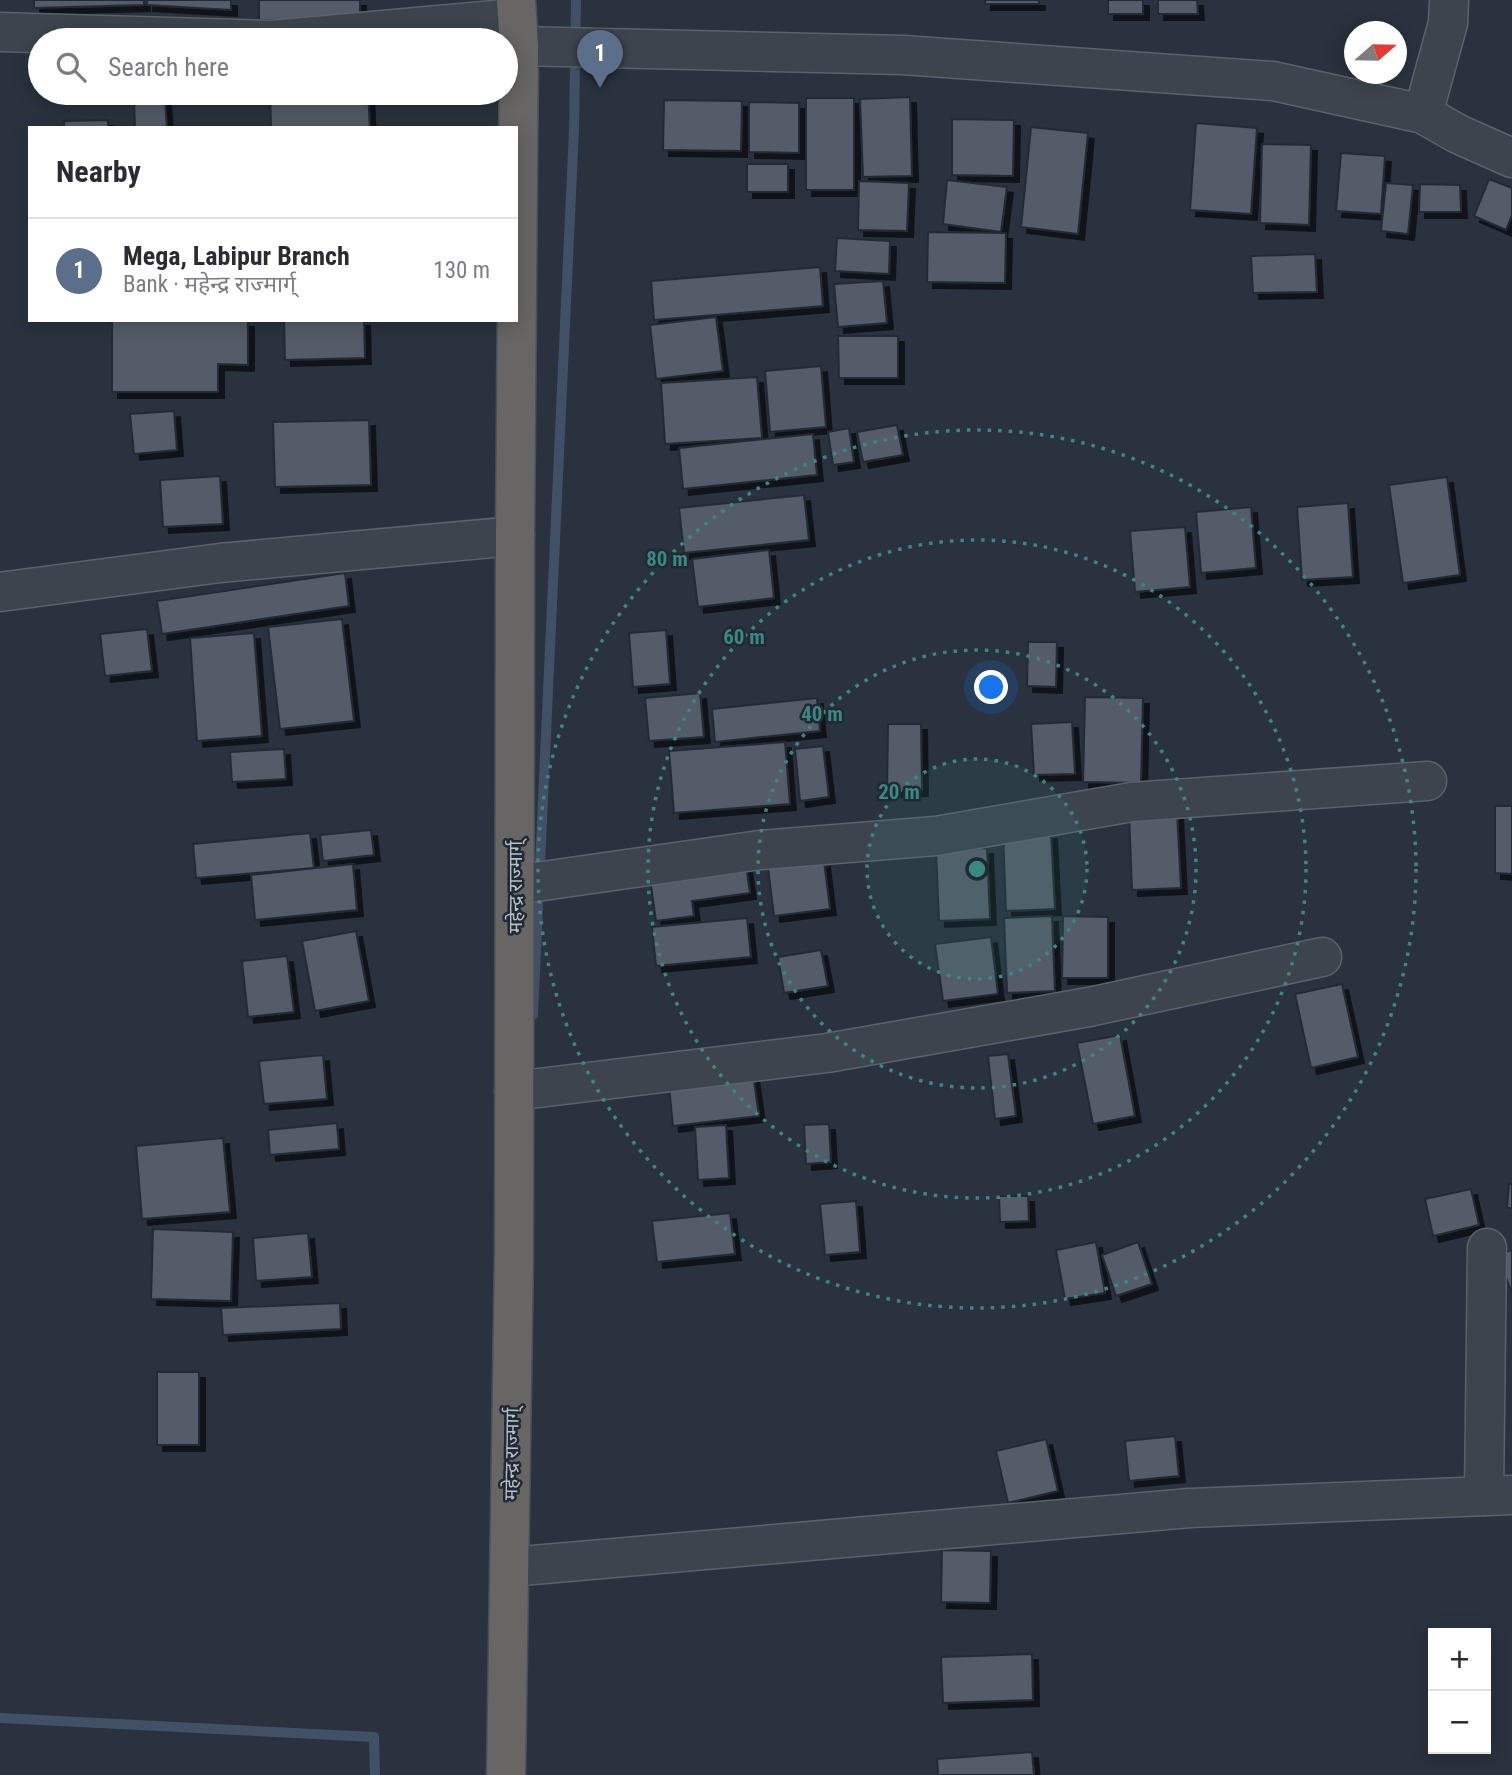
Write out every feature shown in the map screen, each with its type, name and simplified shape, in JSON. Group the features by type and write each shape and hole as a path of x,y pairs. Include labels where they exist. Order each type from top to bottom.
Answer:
{"highway":[{"name":"महेन्द्र राज्मार्ग्","path":"517,105 517,126"},
{"name":"महेन्द्र राज्मार्ग्","path":"506,1775 514,1091 516,322"}],"street":[{"path":"1423,114 1448,23 1449,0"},
{"path":"427,28 517,21 903,55 1273,81 1423,114 1458,134 1512,158"},
{"path":"0,32 28,33"},
{"path":"0,592 220,563 515,536"},
{"path":"515,885 760,850 936,836 1132,802 1427,781"},
{"path":"514,1091 827,1053 1089,1007 1322,957"},
{"path":"510,1567 1190,1508 1498,1495 1487,1248"}],"building":[{"path":"34,0 144,0 144,5 34,8"},
{"path":"147,0 231,0 231,10 147,5"},
{"path":"259,0 360,0 360,21 259,20"},
{"path":"985,0 1039,0 1039,4 985,4"},
{"path":"1108,0 1143,0 1143,14 1108,14"},
{"path":"1158,0 1197,0 1198,14 1158,14"},
{"path":"910,97 912,176 863,177 860,99"},
{"path":"806,98 854,98 854,190 806,190"},
{"path":"664,100 742,101 741,151 663,150"},
{"path":"749,102 799,103 799,153 749,152"},
{"path":"134,105 165,105 167,126 135,126"},
{"path":"270,105 369,105 370,126 271,126"},
{"path":"952,119 1014,120 1013,176 952,175"},
{"path":"108,120 108,126 64,126 64,121"},
{"path":"1196,123 1257,128 1251,214 1190,210"},
{"path":"1031,127 1088,133 1078,234 1021,227"},
{"path":"1262,144 1311,145 1309,225 1260,223"},
{"path":"1341,153 1385,156 1381,214 1336,211"},
{"path":"747,164 788,164 788,192 747,192"},
{"path":"1489,179 1512,188 1512,215 1506,230 1474,216"},
{"path":"947,180 1007,187 1001,232 943,224"},
{"path":"859,181 909,183 907,231 858,230"},
{"path":"1386,183 1413,185 1408,234 1381,231"},
{"path":"1420,184 1460,185 1461,212 1419,212"},
{"path":"928,232 1006,233 1005,283 927,282"},
{"path":"837,238 890,241 889,274 835,271"},
{"path":"1315,254 1317,292 1253,293 1251,256"},
{"path":"820,267 823,306 654,320 651,281"},
{"path":"883,281 887,323 838,327 834,284"},
{"path":"716,317 723,371 656,379 650,325"},
{"path":"112,322 248,322 248,365 218,364 218,392 112,392"},
{"path":"284,322 364,322 365,358 285,360"},
{"path":"838,336 898,336 898,378 839,378"},
{"path":"821,366 826,427 770,432 765,371"},
{"path":"757,377 762,438 665,444 661,383"},
{"path":"174,411 177,450 134,454 130,414"},
{"path":"369,420 371,485 275,487 273,422"},
{"path":"897,425 903,455 863,462 857,432"},
{"path":"849,428 854,462 833,465 828,432"},
{"path":"813,434 817,475 683,489 679,448"},
{"path":"220,476 223,524 163,527 160,480"},
{"path":"1447,477 1460,575 1403,583 1389,485"},
{"path":"804,495 809,540 684,553 679,508"},
{"path":"1348,503 1353,577 1302,580 1297,507"},
{"path":"1251,507 1256,568 1201,573 1196,512"},
{"path":"1185,527 1190,587 1135,592 1130,531"},
{"path":"769,550 774,598 698,607 692,559"},
{"path":"345,573 349,606 162,634 157,601"},
{"path":"342,619 354,721 280,729 268,627"},
{"path":"147,629 152,671 105,676 100,634"},
{"path":"666,630 670,684 633,687 629,633"},
{"path":"254,633 262,736 197,741 190,638"},
{"path":"1028,642 1057,642 1056,687 1027,686"},
{"path":"700,693 704,737 649,741 645,698"},
{"path":"1085,697 1143,698 1141,783 1083,782"},
{"path":"817,698 820,731 715,742 712,709"},
{"path":"1072,722 1075,774 1034,775 1031,724"},
{"path":"888,724 921,724 922,790 887,791"},
{"path":"785,742 790,804 674,813 669,751"},
{"path":"823,746 829,797 800,801 795,749"},
{"path":"284,749 286,779 232,782 230,752"},
{"path":"1495,806 1512,806 1512,874 1495,873"},
{"path":"1177,812 1181,888 1132,890 1129,814"},
{"path":"371,830 374,855 323,861 320,835"},
{"path":"310,833 314,868 196,878 193,844"},
{"path":"1051,833 1055,909 1006,911 1003,835"},
{"path":"987,848 990,919 939,921 936,850"},
{"path":"745,858 750,893 692,901 694,916 656,921 649,872"},
{"path":"824,861 830,909 774,916 768,868"},
{"path":"353,864 357,910 255,920 251,875"},
{"path":"1052,916 1055,991 1007,993 1004,918"},
{"path":"1063,916 1108,917 1108,978 1062,978"},
{"path":"747,918 751,957 656,966 652,927"},
{"path":"356,931 369,1001 315,1011 302,941"},
{"path":"991,937 998,994 943,1001 935,944"},
{"path":"821,950 828,986 784,993 778,957"},
{"path":"287,956 294,1012 248,1017 242,961"},
{"path":"1342,984 1358,1057 1311,1068 1295,994"},
{"path":"1120,1035 1135,1116 1093,1124 1077,1043"},
{"path":"1008,1054 1016,1116 995,1119 988,1056"},
{"path":"323,1055 327,1099 264,1104 259,1061"},
{"path":"752,1067 759,1116 673,1126 668,1077"},
{"path":"337,1123 339,1149 270,1155 268,1130"},
{"path":"829,1124 831,1162 806,1164 804,1125"},
{"path":"726,1125 729,1178 698,1180 695,1127"},
{"path":"223,1138 230,1212 142,1219 136,1146"},
{"path":"1509,1184 1512,1184 1512,1208 1507,1208"},
{"path":"1471,1189 1479,1225 1433,1236 1425,1199"},
{"path":"999,1196 1028,1196 1029,1221 1000,1222"},
{"path":"856,1201 860,1252 825,1255 820,1204"},
{"path":"730,1213 735,1254 657,1262 652,1221"},
{"path":"153,1229 233,1232 231,1301 151,1299"},
{"path":"308,1233 312,1277 256,1281 253,1238"},
{"path":"1096,1242 1105,1293 1065,1299 1056,1250"},
{"path":"1138,1242 1152,1284 1116,1296 1102,1255"},
{"path":"1512,1250 1512,1294 1498,1255"},
{"path":"340,1303 341,1329 223,1335 221,1308"},
{"path":"157,1372 199,1372 199,1445 157,1445"},
{"path":"1175,1436 1179,1476 1129,1481 1125,1441"},
{"path":"1046,1439 1058,1491 1008,1503 996,1451"},
{"path":"942,1550 991,1551 990,1603 941,1602"},
{"path":"1032,1654 1033,1700 943,1703 941,1657"},
{"path":"1032,1752 1034,1775 938,1775 937,1759"}],"waterway":[{"path":"533,1015 574,130 576,0"},
{"path":"0,1718 374,1737 375,1775"}],"place":[{"name":"Mega, Labipur Branch","path":"600,88"}]}
